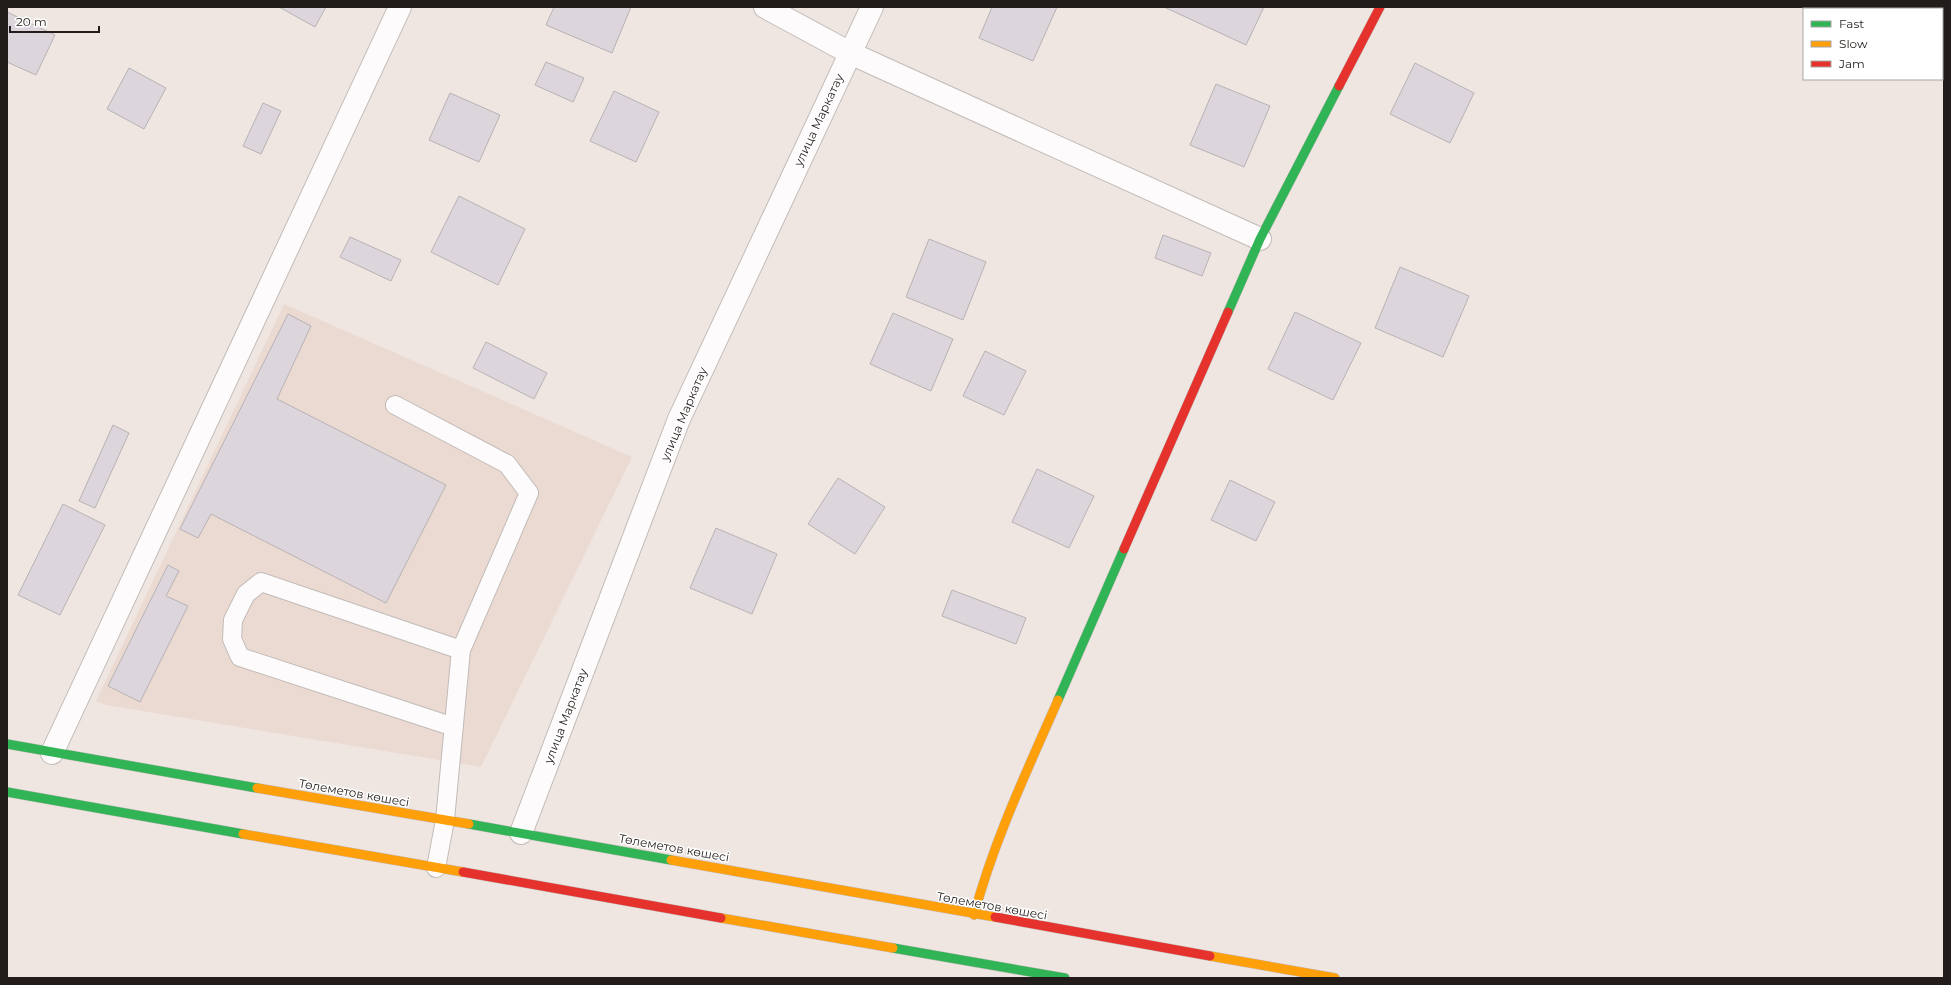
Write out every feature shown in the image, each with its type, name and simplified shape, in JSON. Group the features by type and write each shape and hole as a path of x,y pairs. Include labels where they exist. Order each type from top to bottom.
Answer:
{"main road":[{"path":"974,915 984,878 1004,823 1260,239 1380,7"},
{"name":"Төлеметов көшесі","path":"7,744 521,833 974,915 1335,978"},
{"path":"22,757 52,753"},
{"path":"7,792 1065,978"}],"street":[{"path":"52,753 400,7"},
{"path":"765,7 850,53 1260,239"},
{"name":"улица Маркатау","path":"521,833 679,419 872,7"}],"lane":[{"path":"395,405 507,464 530,493 461,650 445,820 436,868"},
{"path":"454,727 240,657 232,639 233,620 246,594 261,582 461,650"}],"shaded area":[{"path":"284,304 632,457 481,767 106,705 96,701"}],"building":[{"path":"279,7 326,7 315,27"},
{"path":"554,7 631,7 612,53 546,25"},
{"path":"992,7 1057,7 1033,61 979,38"},
{"path":"1164,7 1264,7 1246,45"},
{"path":"7,12 55,35 36,75 7,62"},
{"path":"546,62 584,78 573,102 535,85"},
{"path":"1415,63 1474,93 1450,143 1390,114"},
{"path":"129,68 166,88 144,129 107,109"},
{"path":"1216,84 1270,106 1244,167 1190,145"},
{"path":"614,91 659,112 636,162 590,141"},
{"path":"450,93 500,115 479,162 429,140"},
{"path":"263,103 281,111 261,154 243,146"},
{"path":"459,196 525,229 498,285 431,252"},
{"path":"1163,235 1211,253 1202,276 1155,258"},
{"path":"350,237 401,260 391,281 340,257"},
{"path":"929,239 986,262 963,320 906,297"},
{"path":"1400,267 1469,296 1443,357 1375,328"},
{"path":"1295,312 1361,343 1333,400 1268,369"},
{"path":"893,313 953,339 931,391 870,364"},
{"path":"288,314 311,326 277,399 446,485 386,603 211,514 198,538 180,529"},
{"path":"486,342 547,373 534,399 473,368"},
{"path":"985,351 1026,371 1004,415 963,396"},
{"path":"113,425 129,433 95,508 79,501"},
{"path":"1037,469 1094,496 1069,548 1012,522"},
{"path":"838,478 885,507 855,554 808,524"},
{"path":"1230,480 1275,502 1256,541 1211,520"},
{"path":"63,504 105,525 60,615 18,595"},
{"path":"716,528 777,554 752,614 690,588"},
{"path":"168,565 179,571 166,596 188,606 140,702 108,686"},
{"path":"952,590 1026,618 1016,644 942,616"}],"traffic: fast":[{"path":"1228,312 1260,239 1339,86"},
{"path":"1058,700 1124,549"},
{"path":"7,744 257,788"},
{"path":"7,792 243,834"},
{"path":"469,824 671,860"},
{"path":"893,948 1065,978"}],"traffic: slow":[{"path":"974,915 1001,833 1058,700"},
{"path":"257,788 469,824"},
{"path":"243,834 463,872"},
{"path":"671,860 995,917"},
{"path":"721,918 893,948"},
{"path":"1210,956 1335,978"}],"traffic: jam":[{"path":"1339,86 1380,7"},
{"path":"1124,549 1228,312"},
{"path":"463,872 721,918"},
{"path":"995,917 1210,956"}]}
